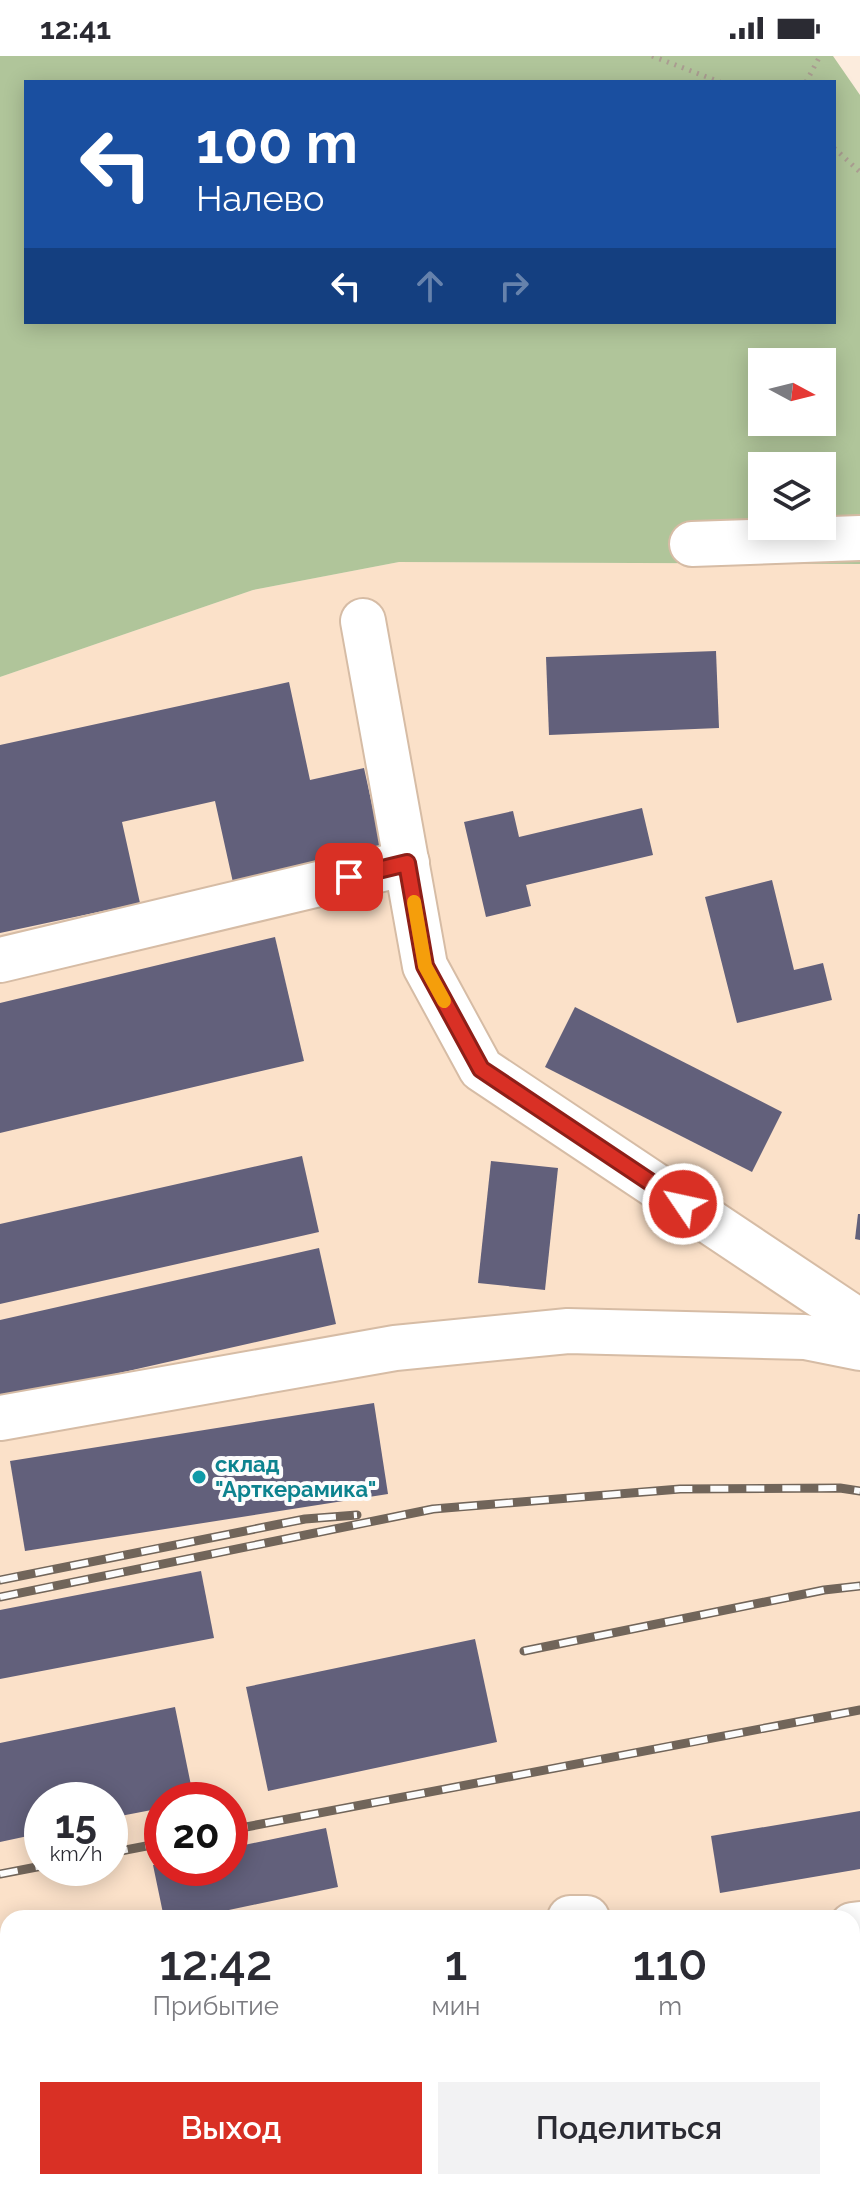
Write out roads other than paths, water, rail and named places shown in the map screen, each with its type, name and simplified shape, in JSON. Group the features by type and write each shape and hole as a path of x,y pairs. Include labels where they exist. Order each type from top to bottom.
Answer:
{"lane":[{"path":"692,544 860,538"},
{"path":"363,621 425,966 481,1069 860,1322"},
{"path":"0,960 407,863"},
{"path":"0,1418 395,1348 568,1331 805,1337 860,1348"}],"railway":[{"path":"0,1597 433,1509 680,1489 840,1488 860,1491"},
{"path":"0,1580 305,1519 357,1515"},
{"path":"524,1651 824,1590 860,1586"},
{"path":"248,1827 860,1710"},
{"path":"128,1850 144,1846"},
{"path":"0,1874 24,1869"}],"place":[{"name":"склад \"Арткерамика\"","path":"199,1477"}]}
